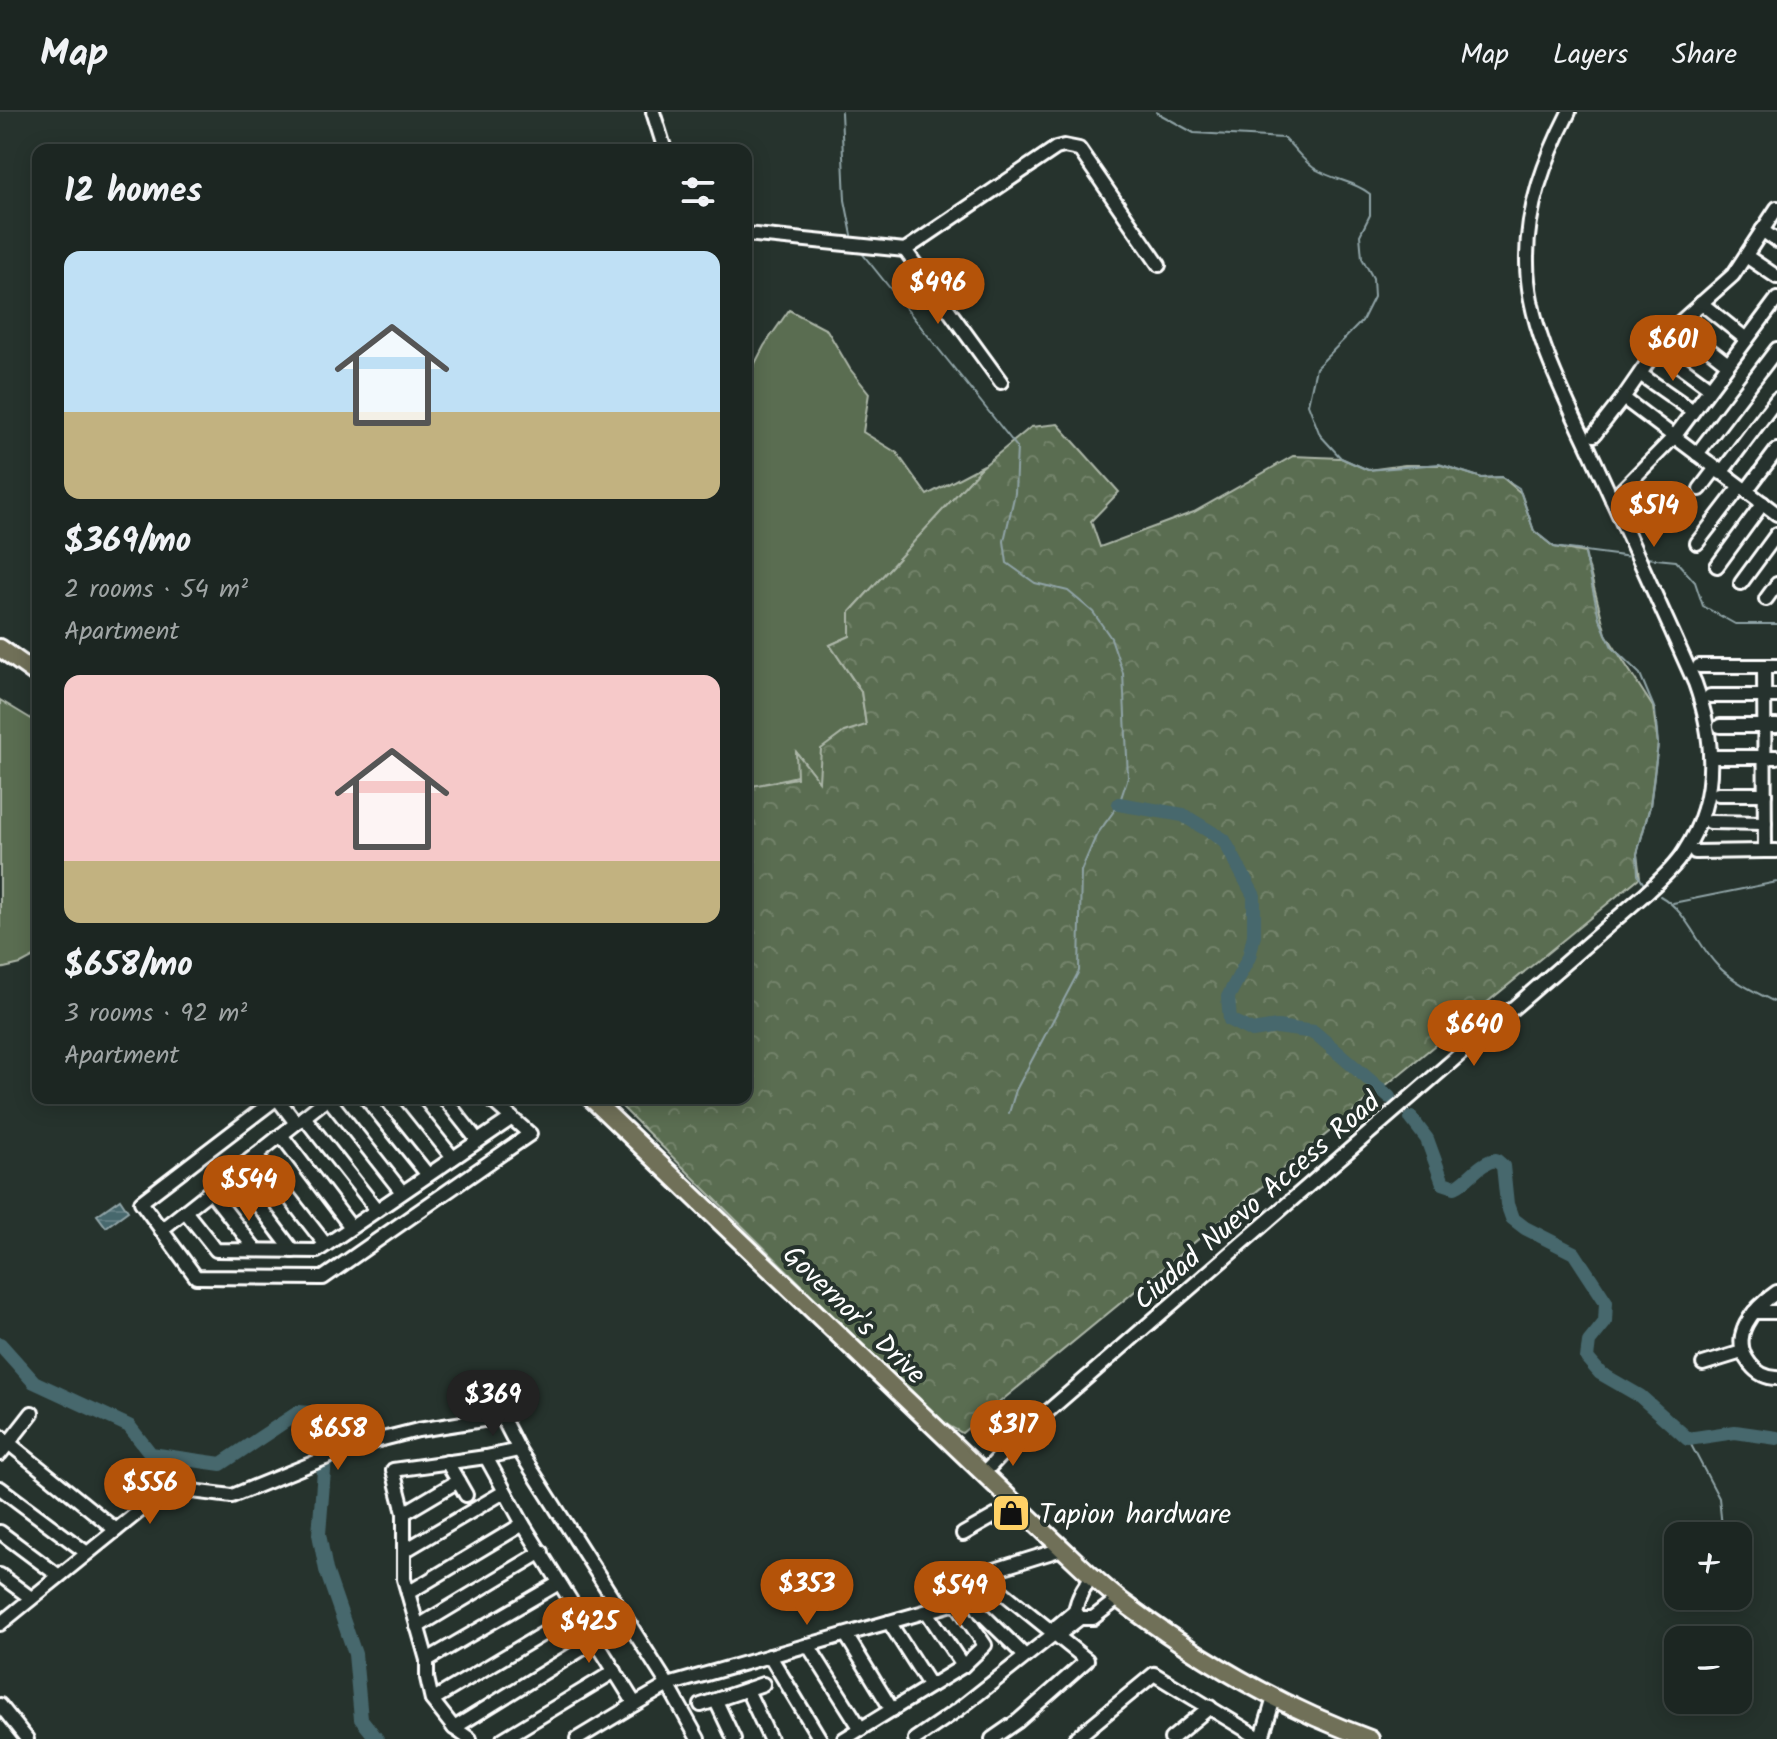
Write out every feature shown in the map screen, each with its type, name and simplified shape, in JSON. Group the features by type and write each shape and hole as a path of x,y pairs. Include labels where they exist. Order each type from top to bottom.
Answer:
{"main road":[{"path":"0,648 32,671"},
{"name":"Governor's Drive","path":"597,1104 1062,1549 1119,1598 1216,1666 1274,1698 1370,1739"}],"street":[{"path":"653,112 663,144"},
{"path":"1569,112 1550,149 1534,200 1527,263 1530,292 1533,313 1563,392 1615,505 1674,437 1777,299"},
{"path":"752,235 905,250 1056,148 1064,146 1079,149 1159,265"},
{"path":"1594,435 1657,349 1678,325 1733,275 1777,208"},
{"path":"1762,230 1777,241"},
{"path":"905,250 1001,382"},
{"path":"1746,256 1777,277"},
{"path":"1701,303 1746,339"},
{"path":"1765,314 1777,323"},
{"path":"1678,325 1728,364"},
{"path":"1657,349 1710,388"},
{"path":"1697,454 1777,349"},
{"path":"1640,374 1693,411"},
{"path":"1623,398 1718,471 1772,507 1717,566"},
{"path":"1700,489 1777,399"},
{"path":"1697,543 1777,450"},
{"name":"Ciudad Nuevo Access Road","path":"981,1469 1494,1026 1659,880 1684,853 1696,829 1709,785 1711,740 1695,683 1615,505"},
{"path":"1741,583 1777,534"},
{"path":"1766,599 1777,584"},
{"path":"1695,852 1771,851 1771,666 1699,666"},
{"path":"1710,696 1771,696"},
{"path":"1720,726 1771,726"},
{"path":"1711,757 1771,757"},
{"path":"1718,794 1769,791"},
{"path":"1710,822 1769,821"},
{"path":"269,1104 141,1202 196,1277 323,1278 530,1134 508,1120 493,1104"},
{"path":"283,1104 300,1120 371,1213 380,1238"},
{"path":"161,1230 320,1104"},
{"path":"333,1104 402,1192"},
{"path":"371,1104 428,1175"},
{"path":"410,1104 453,1158"},
{"path":"449,1104 478,1141"},
{"path":"185,1211 216,1250 317,1251 508,1120"},
{"path":"281,1135 351,1227"},
{"path":"256,1155 326,1245"},
{"path":"234,1173 293,1251"},
{"path":"210,1191 256,1250"},
{"path":"1777,1292 1754,1312 1742,1334 1742,1352 1756,1371 1768,1378 1777,1378"},
{"path":"1754,1312 1777,1312"},
{"path":"1703,1364 1742,1352"},
{"path":"32,1413 3,1445 116,1530"},
{"path":"1,1622 168,1488 232,1496 355,1446 418,1430 502,1417 519,1450 668,1685 698,1739"},
{"path":"470,1739 454,1728 432,1700 427,1660 404,1579 404,1513 393,1470 519,1450"},
{"path":"486,1457 523,1524 635,1704"},
{"path":"447,1462 466,1495"},
{"path":"404,1513 458,1481"},
{"path":"0,1488 87,1553"},
{"path":"404,1551 504,1492"},
{"path":"963,1534 1016,1504"},
{"path":"408,1593 523,1524"},
{"path":"0,1532 59,1576"},
{"path":"1025,1656 976,1605 985,1573 1062,1549"},
{"path":"417,1627 542,1552"},
{"path":"0,1575 31,1598"},
{"path":"1078,1615 1081,1590 1093,1575"},
{"path":"427,1660 559,1583"},
{"path":"992,1739 1018,1721 1087,1660 1000,1590"},
{"path":"915,1739 959,1709 1054,1634 1057,1626 1078,1615 1093,1618 1119,1598"},
{"path":"577,1739 668,1685 956,1603 985,1645 963,1666 844,1739"},
{"path":"927,1612 963,1666"},
{"path":"432,1700 578,1613"},
{"path":"889,1622 930,1686"},
{"path":"846,1635 892,1710"},
{"path":"454,1728 595,1641"},
{"path":"808,1645 861,1729"},
{"path":"770,1656 820,1739"},
{"path":"503,1739 615,1671"},
{"path":"1075,1739 1154,1674 1262,1739 1274,1698"},
{"path":"701,1705 763,1684"},
{"path":"747,1690 770,1739"},
{"path":"716,1701 734,1739"},
{"path":"0,1705 27,1739"},
{"path":"1171,1739 1210,1707"}],"green space":[{"path":"789,310 827,330 850,369 869,393 863,432 897,453 927,495 984,465 850,612 850,636 830,645 861,692 866,725 819,782 797,753 797,776 752,787 752,369"},
{"path":"1058,424 1119,492 1091,521 1100,547 1194,512 1293,456 1341,458 1368,470 1405,465 1441,465 1482,478 1502,477 1521,493 1534,531 1554,547 1585,553 1606,634 1653,707 1658,744 1650,806 1637,854 1640,877 962,1433 937,1419 619,1104 752,1104 752,786 797,778 796,752 819,781 821,749 844,732 866,725 861,691 830,645 850,636 850,612 981,468 1031,427"},
{"path":"0,700 32,719 32,958 0,969"}],"water":[{"path":"120,1199 128,1211 106,1227 97,1215"}],"waterway":[{"path":"841,112 845,200 853,240"},
{"path":"1156,112 1194,133 1284,138 1313,167 1370,194 1370,215 1360,235 1362,258 1373,278 1374,297 1362,321 1316,368 1308,404 1320,435 1341,458 1368,470 1439,464 1482,478 1502,477 1519,488 1534,531 1554,547 1631,557"},
{"path":"861,252 1017,447 1015,493 1004,541 1007,563 1035,583 1068,591 1093,612 1111,638 1123,673 1128,777 1119,804 1096,836 1081,871 1079,971 1016,1090 1009,1113"},
{"path":"1585,554 1599,618 1612,647 1640,674 1655,710 1658,744 1650,806 1637,854 1638,875 1643,883"},
{"path":"1646,558 1676,561 1695,582 1703,606 1735,624 1777,624"},
{"path":"1119,804 1183,815 1224,840 1254,896 1254,935 1249,957 1228,997 1230,1020 1252,1031 1277,1027 1314,1032 1389,1097"},
{"path":"1673,903 1777,882"},
{"path":"1660,896 1684,918 1723,971 1777,1003"},
{"path":"1411,1118 1427,1139 1443,1183 1455,1187 1485,1164 1496,1160 1503,1166 1507,1204 1512,1218 1574,1253 1606,1302 1605,1322 1589,1342 1587,1358 1600,1373 1640,1396 1688,1439 1735,1432 1777,1438"},
{"path":"0,1344 34,1382 129,1426 151,1454 221,1464 299,1412 309,1413 327,1433 319,1534 326,1570 355,1654 361,1719 377,1739"},
{"path":"1688,1439 1719,1498 1722,1522"}],"place":[{"name":"Tapion hardware","path":"1011,1513"}]}
